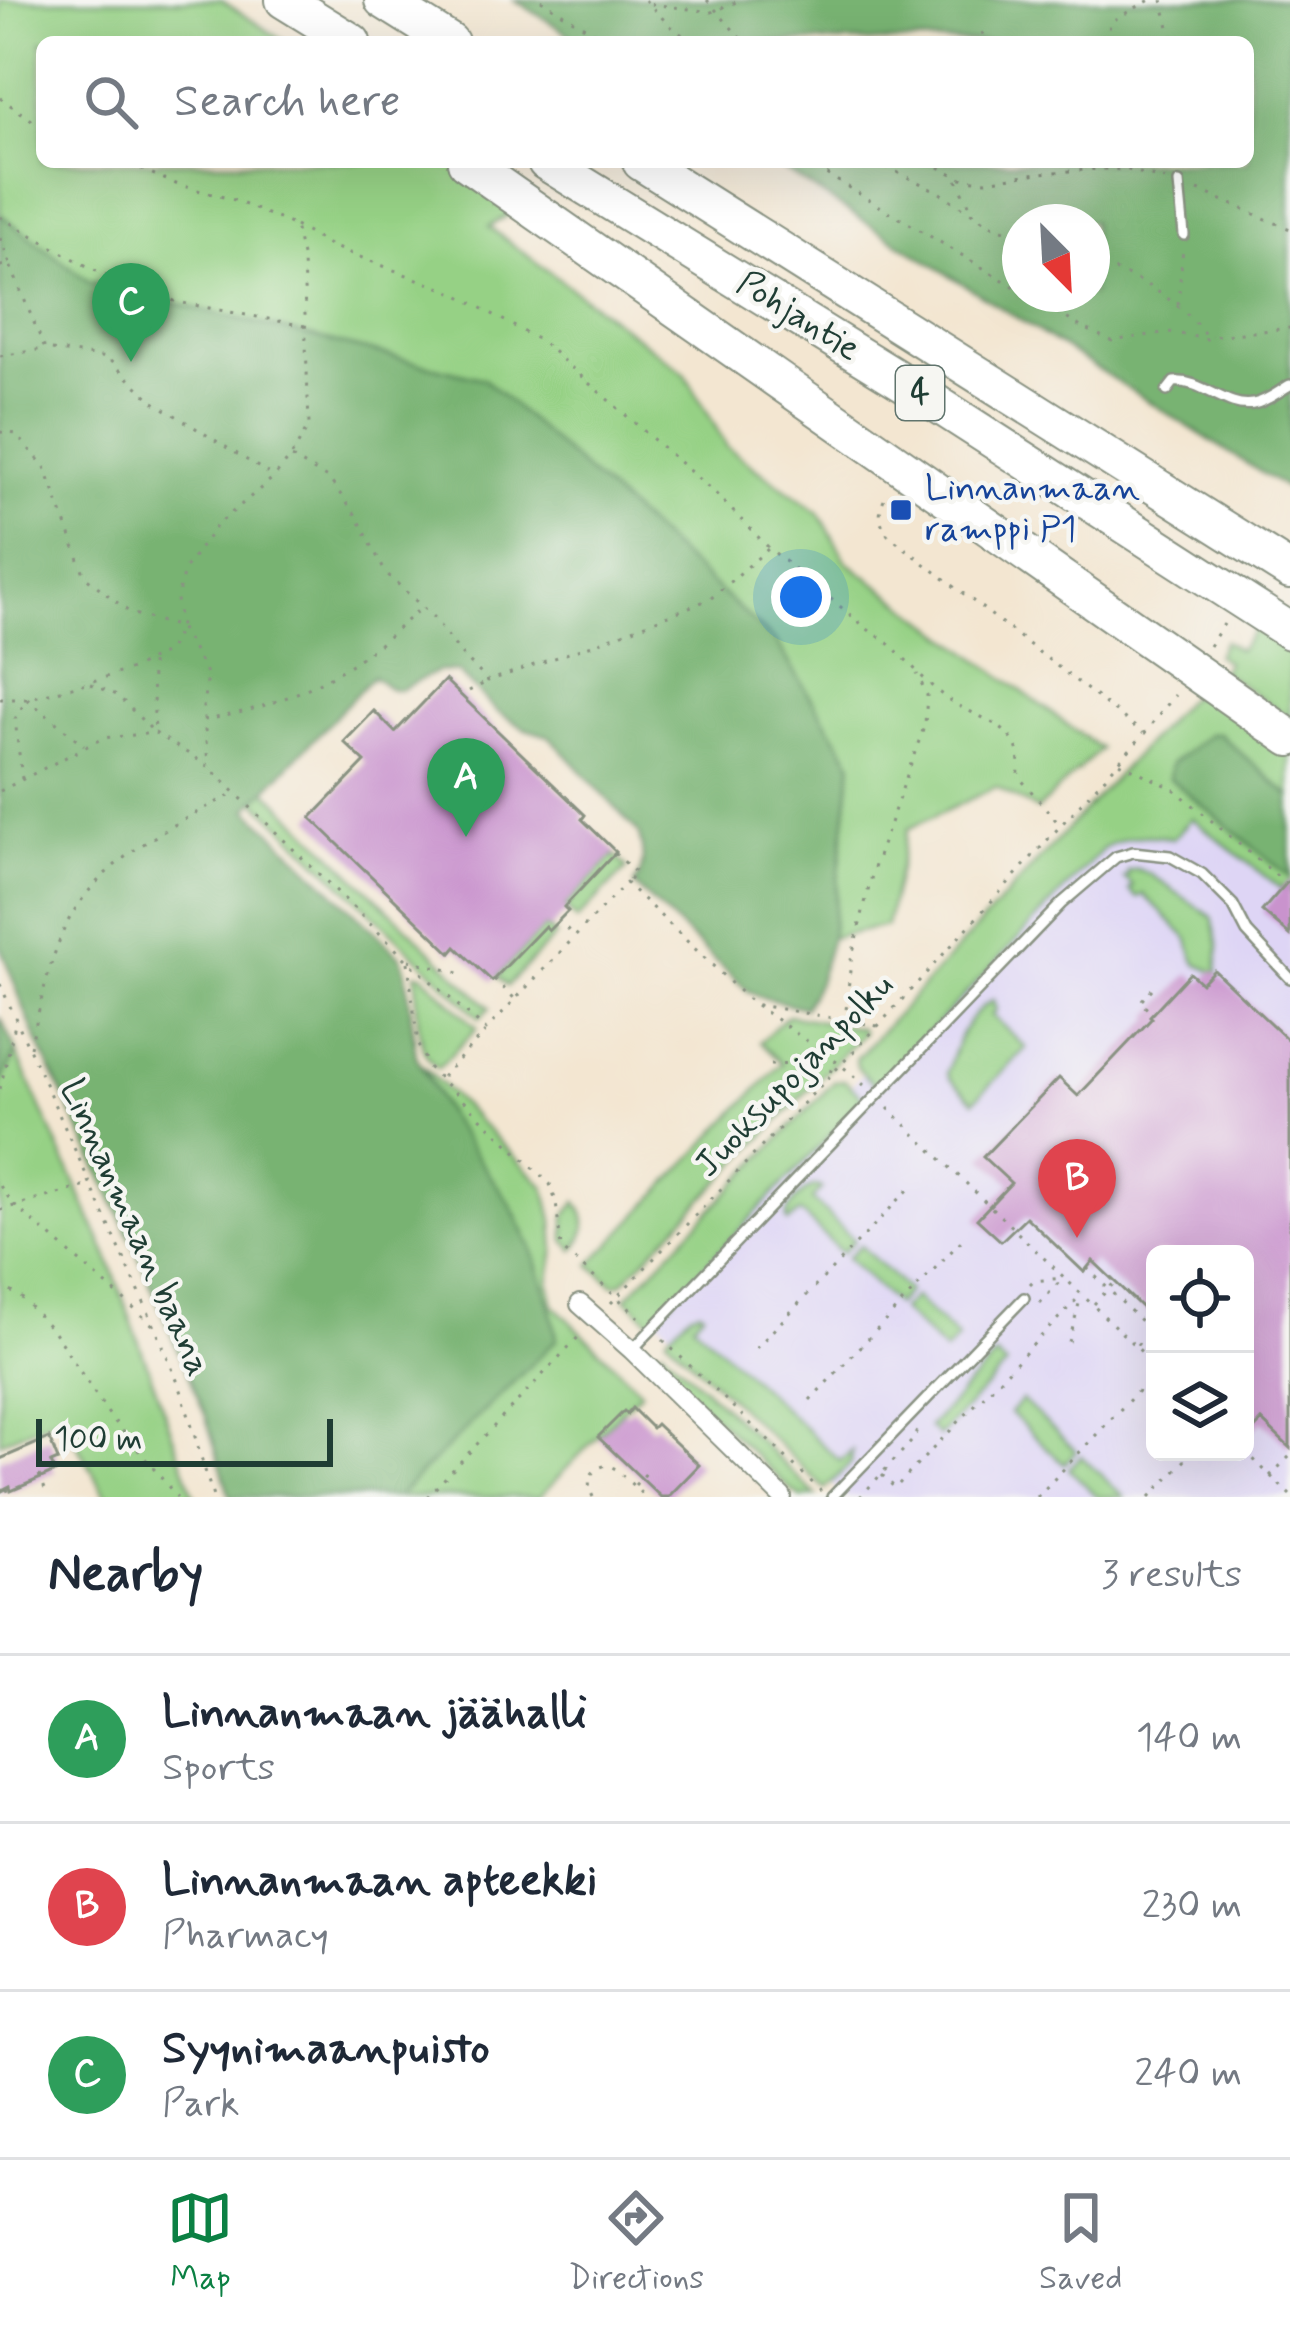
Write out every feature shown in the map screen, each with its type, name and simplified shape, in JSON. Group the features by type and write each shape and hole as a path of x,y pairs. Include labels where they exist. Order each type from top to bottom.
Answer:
{"highway":[{"path":"254,0 298,36"},
{"path":"284,0 342,36"},
{"path":"383,0 440,36"},
{"path":"475,168 714,337 828,446 972,541 1075,588 1289,738"},
{"name":"Pohjantie","path":"556,168 914,388 1290,631"},
{"name":"Pohjantie","path":"651,168 1290,571"},
{"path":"1109,455 1244,514 1290,540"}],"street":[{"path":"580,1304 782,1497"}],"lane":[{"path":"1179,183 1184,235"},
{"path":"1167,391 1174,382 1186,381 1252,405 1290,385"},
{"path":"632,1350 1062,902 1116,857 1133,853 1171,856 1202,874 1233,904 1246,932 1290,978"},
{"path":"830,1497 1022,1296"}],"path":[{"path":"541,0 599,36"},
{"path":"707,0 738,36"},
{"path":"648,2 715,11 741,0"},
{"path":"1102,36 1109,32 1110,22 1150,0"},
{"path":"1162,0 1171,36"},
{"path":"648,2 684,36"},
{"path":"982,32 984,36"},
{"path":"0,98 36,123"},
{"path":"138,168 234,200 331,246 457,294 542,342 716,494 769,548 886,640 943,697 992,722 1016,743 1019,777 1060,825"},
{"path":"816,168 1002,279"},
{"path":"888,168 1002,229"},
{"path":"940,168 986,181 1038,172 1128,170 1179,183 1290,229"},
{"path":"1036,168 1038,172"},
{"path":"955,176 975,216"},
{"path":"0,217 94,270 177,302 305,326"},
{"path":"208,766 207,675 180,627 177,599 184,570 215,526 274,477 309,425 303,260 295,226"},
{"path":"1178,306 1184,235"},
{"path":"0,238 45,349"},
{"path":"0,266 11,268"},
{"path":"1110,268 1128,273 1178,306 1206,336 1290,328"},
{"path":"1056,312 1112,341 1169,332 1207,339 1214,336"},
{"path":"0,356 45,349 107,358 154,402 274,477"},
{"path":"0,432 16,434 44,467 85,576 130,613 180,627"},
{"path":"291,457 329,478 358,518 385,572 488,681"},
{"path":"884,499 880,518 888,535 1144,734"},
{"path":"470,691 710,599 769,548"},
{"path":"204,720 246,713 338,671 370,652 422,607"},
{"path":"1202,658 1228,618"},
{"path":"0,699 27,699 136,668 170,650 180,627"},
{"path":"151,660 155,733"},
{"path":"845,1021 851,960 872,871 913,763 927,711 927,694 916,672"},
{"path":"88,683 117,695 155,733 208,766 407,960 486,1030"},
{"name":"Juoksupojanpolku","path":"427,1497 878,1026 1173,698"},
{"path":"27,699 86,746"},
{"path":"22,779 15,719 27,699"},
{"path":"0,791 103,738 155,733"},
{"path":"1119,762 1174,789 1290,887"},
{"path":"29,1050 61,934 89,891 118,861 235,792"},
{"path":"440,1078 636,873 616,853"},
{"path":"626,883 753,1004 841,1065 876,1096 1146,1356"},
{"path":"558,920 575,937"},
{"path":"407,960 459,973"},
{"path":"407,960 418,1045 429,1068 550,1184 561,1248 830,1497"},
{"path":"494,979 515,999"},
{"name":"Linnanmaan baana","path":"0,984 155,1327 181,1390 213,1497"},
{"path":"1152,988 1140,1002 1152,1013"},
{"path":"753,1004 878,1026"},
{"path":"0,1089 16,1020"},
{"path":"770,1065 800,1064 835,1071"},
{"path":"0,1210 90,1185"},
{"path":"0,1186 15,1206 155,1327"},
{"path":"756,1348 909,1189"},
{"path":"810,1400 962,1240"},
{"path":"1087,1268 1146,1323"},
{"path":"1022,1296 1033,1281 1063,1278"},
{"path":"1093,1305 1115,1282"},
{"path":"0,1286 20,1296 54,1332 107,1412 177,1497"},
{"path":"1069,1342 1081,1294"},
{"path":"895,1488 1081,1294"},
{"path":"1129,1310 1136,1302"},
{"path":"1136,1346 1146,1336"},
{"path":"1037,1497 1146,1382"},
{"path":"1270,1476 1290,1456"},
{"path":"1254,1460 1290,1495"},
{"path":"1150,1497 1184,1461"},
{"path":"593,1497 591,1474 608,1465 645,1497"},
{"path":"634,1486 649,1470"},
{"path":"39,1474 45,1489"},
{"path":"881,1474 908,1493"},
{"path":"7,1489 10,1497"}],"shaded area":[{"path":"1144,782 1267,874 1290,897 1290,1497 845,1497 641,1303"}],"green space":[{"path":"0,0 221,0 276,36 36,36 36,168 469,168 522,206 489,227 684,372 727,447 819,513 847,562 1100,749 1037,810 996,787 908,829 886,926 831,938 852,762 484,379 306,336 0,519"},
{"path":"515,0 1290,0 1290,491 1008,312 1110,312 1110,204 1002,204 1002,308 780,168 1254,168 1254,36 572,36"},
{"path":"0,214 89,282 484,379 776,642 852,762 831,938 818,982 804,1008 747,990 634,885 643,859 638,832 549,736 496,711 458,672 438,671 399,690 373,676 248,809 401,957 416,1056 448,1116 511,1205 531,1246 551,1308 557,1339 397,1497 230,1497 206,1417 133,1243 34,1034 0,946"},
{"path":"1255,629 1290,652 1290,718 1221,671 1227,662 1216,655 1224,641 1239,650"},
{"path":"1205,690 1290,755 1290,891 1281,889 1192,818 1173,839 1138,836 1105,847 877,1087 857,1067 856,1059 1187,699 1193,694 1201,698"},
{"path":"1209,734 1219,734 1290,796 1290,877 1169,778 1171,764"},
{"path":"266,790 490,1008 480,1018 256,801"},
{"path":"614,855 627,868 577,920 564,907"},
{"path":"1137,869 1212,917 1219,947 1217,973 1198,965 1189,940 1143,894 1138,898 1129,890 1133,886 1124,878"},
{"path":"545,926 555,936 507,986 497,976"},
{"path":"416,973 477,1028 438,1068 421,1038"},
{"path":"993,1000 996,1010 992,1015 1026,1048 974,1101 947,1073 969,1022"},
{"path":"788,1015 860,1028 863,1033 622,1283 614,1285 590,1265 782,1063 760,1042"},
{"path":"0,1017 108,1257 195,1497 107,1497 61,1416 0,1442"},
{"path":"0,1017 17,1052 0,1084"},
{"path":"423,1066 545,1187 553,1220 555,1250 549,1283 554,1305 641,1391 539,1497 397,1497 556,1339 531,1246 448,1116"},
{"path":"844,1080 865,1099 651,1322 626,1298 835,1081"},
{"path":"822,1188 812,1199 854,1240 842,1253 800,1212 786,1219 798,1198"},
{"path":"577,1202 585,1227 574,1250 565,1240 565,1216"},
{"path":"860,1245 908,1291 896,1305 847,1258"},
{"path":"914,1297 958,1339 945,1352 901,1310"},
{"path":"699,1310 703,1312 693,1323 840,1461 852,1451 851,1463 825,1489 666,1337"},
{"path":"662,1348 816,1495 801,1497 792,1491 665,1370"},
{"path":"996,1356 1006,1366 939,1436 929,1427"},
{"path":"1022,1400 1076,1451 1064,1464 1010,1413"},
{"path":"1081,1456 1124,1497 1098,1497 1069,1469"}],"building":[{"path":"445,680 585,815 582,819 616,852 564,907 568,911 549,930 545,926 492,981 456,947 451,953 311,818 365,762 344,742 374,711 395,732"},
{"path":"1290,879 1290,935 1262,911"},
{"path":"1214,970 1290,1042 1290,1448 1262,1421 1254,1429 1254,1245 1146,1245 1146,1311 1093,1261 1084,1272 1026,1217 1001,1241 977,1219 1011,1183 983,1157 1059,1078 1078,1096 1190,973 1201,983"},
{"path":"632,1408 699,1465 668,1497 661,1497 598,1437"},
{"path":"49,1438 58,1460 51,1463 55,1472 0,1492 0,1459"}],"place":[{"name":"Syynimaanpuisto","path":"131,362"},
{"name":"Linnanmaan ramppi P1","path":"901,510"},
{"name":"Linnanmaan jäähalli","path":"466,837"},
{"name":"Linnanmaan apteekki","path":"1077,1238"}]}
